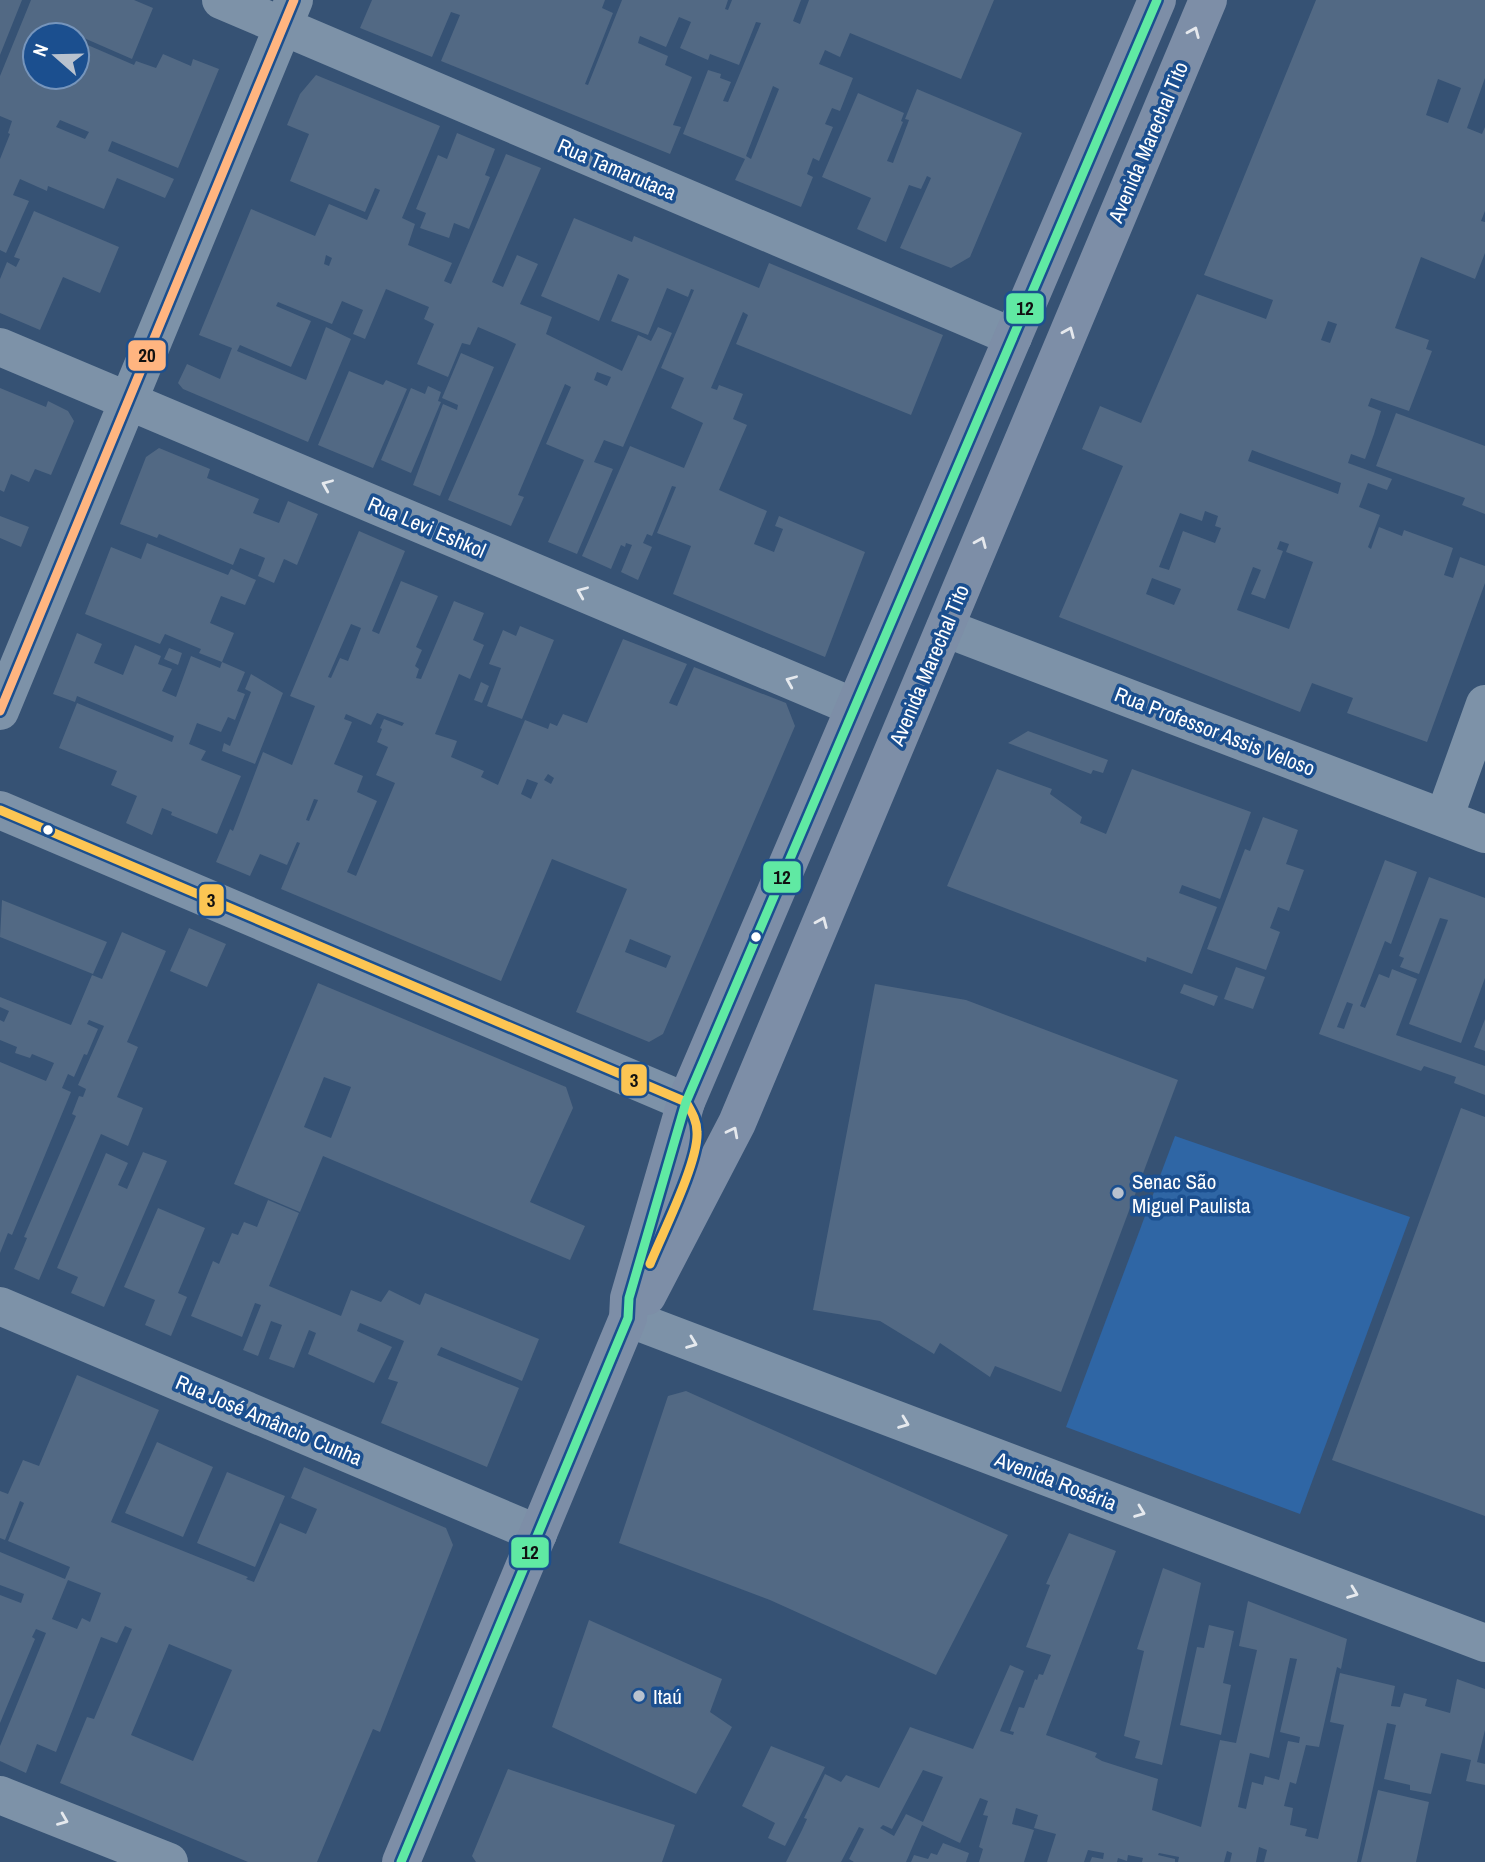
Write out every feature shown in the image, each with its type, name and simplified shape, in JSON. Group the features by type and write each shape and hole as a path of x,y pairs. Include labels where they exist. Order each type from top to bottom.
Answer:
{"main road":[{"path":"628,1318 695,1153 698,1132 694,1116 686,1102 1157,0"},
{"name":"Avenida Marechal Tito","path":"401,1862 628,1318 642,1305 737,1123 1208,0"},
{"path":"945,628 935,574 936,547 959,486 956,471"}],"street":[{"name":"Rua Tamarutaca","path":"221,0 289,14 1013,337"},
{"path":"0,711 289,14"},
{"name":"Rua Levi Eshkol","path":"0,347 854,708"},
{"name":"Rua Professor Assis Veloso","path":"945,628 1485,834"},
{"path":"1444,818 1485,704"},
{"path":"0,810 686,1102"},
{"name":"Rua José Amâncio Cunha","path":"0,1306 538,1534"},
{"name":"Avenida Rosária","path":"628,1318 1485,1643"},
{"path":"0,1795 169,1862"}],"shaded area":[{"path":"1175,1136 1410,1217 1300,1514 1066,1427"}],"building":[{"path":"0,0 22,0 0,55"},
{"path":"31,0 134,0 153,8 132,59 91,41 91,21 22,21"},
{"path":"372,0 605,0 602,8 613,13 585,84 588,85 622,0 728,0 725,9 728,10 732,0 801,0 793,21 800,24 809,0 994,0 961,79 850,33 840,57 825,50 819,64 853,78 840,111 832,108 825,124 833,127 819,161 813,158 807,174 813,177 801,207 735,180 745,159 683,134 708,70 721,74 720,78 731,82 723,101 728,102 761,23 756,22 739,65 710,54 708,60 680,48 691,22 679,17 666,47 640,36 638,43 668,56 665,65 692,77 673,125 681,127 670,154 441,61 460,15 451,12 432,57 360,28","holes":["773,86 779,89 751,159 746,156"]},
{"path":"1316,0 1485,0 1485,78 1467,128 1482,134 1485,127 1485,211 1481,221 1485,222 1485,253 1475,279 1421,257 1395,328 1429,340 1426,349 1432,351 1409,411 1371,398 1368,406 1381,411 1374,434 1365,459 1351,454 1348,463 1392,479 1387,490 1368,483 1359,507 1380,515 1368,547 1371,549 1379,527 1402,536 1404,530 1453,548 1444,575 1453,578 1460,557 1485,566 1485,583 1427,742 1347,713 1353,698 1312,683 1300,712 1059,617 1123,466 1082,449 1100,406 1141,423 1197,294 1266,319 1273,300 1204,275","holes":["1438,79 1461,88 1448,123 1426,115","1328,321 1337,324 1330,343 1321,340","1252,450 1341,483 1338,494 1248,461","1205,511 1218,516 1215,526 1221,528 1215,543 1183,531 1169,570 1159,567 1180,513 1202,521","1280,541 1289,544 1286,552 1313,562 1289,629 1237,610 1253,567 1261,570 1251,594 1265,599 1283,551 1277,549","1152,578 1181,589 1174,605 1146,594"]},
{"path":"21,25 21,91 91,91 91,46 134,65 136,61 156,68 163,54 191,66 193,59 219,69 178,168 112,141 108,151 174,179 165,198 117,178 104,209 48,186 47,191 20,179 13,195 29,201 6,253 0,250 0,159 12,121 0,116 0,76","holes":["60,120 89,132 85,139 56,127"]},
{"path":"316,75 440,126 402,218 415,224 408,245 452,263 444,281 451,284 506,154 541,168 492,282 503,287 517,255 538,264 520,304 552,317 546,334 622,371 638,335 651,341 658,327 672,333 623,447 604,440 594,462 613,469 577,554 548,542 584,460 546,444 571,387 565,384 518,495 524,497 511,526 448,500 516,344 478,327 470,345 462,343 448,377 417,364 434,324 424,319 429,307 386,289 365,339 353,334 363,310 342,301 332,324 278,302 276,306 311,321 291,367 240,345 237,351 306,380 326,327 351,339 308,442 183,389 178,383 187,364 220,379 232,348 199,335 251,209 315,236 329,204 367,220 380,190 375,188 365,212 290,181 309,134 287,125 300,94","holes":["326,255 332,258 329,266 324,264","597,372 611,377 607,386 594,380"]},
{"path":"917,89 1022,133 970,257 951,268 900,248 931,178 927,176 921,189 909,185 886,242 857,229 871,198 822,177 858,93 904,113 887,161 893,163 909,120 905,119"},
{"path":"457,133 495,149 485,175 490,177 469,229 454,223 449,238 420,228 426,213 416,209 438,155 447,159"},
{"path":"34,211 119,247 100,293 63,277 40,330 0,313 0,279 7,262 16,267 20,259 14,257"},
{"path":"574,218 632,242 634,236 759,288 769,263 943,335 911,415 736,344 748,315 743,312 711,388 717,390 719,385 743,394 733,419 747,425 719,490 767,511 754,544 774,552 783,529 775,526 779,516 865,552 825,657 673,594 691,546 657,533 676,487 672,486 652,536 647,534 643,543 652,547 638,580 621,572 632,545 621,545 611,569 582,556 630,446 684,468 703,423 671,408 684,378 661,368 694,290 691,289 688,297 667,288 648,335 611,321 629,279 618,274 599,321 541,296"},
{"path":"461,353 494,367 440,496 413,485 443,404 457,410 458,405 442,398"},
{"path":"349,371 383,385 386,380 407,389 373,468 318,445"},
{"path":"428,386 441,392 438,401 441,402 411,473 381,460 411,388 425,394"},
{"path":"0,388 46,407 48,401 68,411 74,421 51,475 35,469 29,482 11,474 4,492 0,490"},
{"path":"1396,413 1485,446 1485,514 1462,505 1465,498 1376,466"},
{"path":"159,448 210,469 207,478 259,499 253,513 279,523 288,501 318,514 297,565 284,559 274,583 258,576 265,558 240,548 233,565 159,534 157,538 120,524 146,457"},
{"path":"0,516 29,527 21,547 0,538"},
{"path":"359,531 405,551 372,631 379,634 401,581 438,596 416,647 422,650 415,666 419,669 416,678 421,679 454,601 484,613 473,640 484,645 470,679 459,674 435,734 457,741 451,757 484,771 481,777 498,785 525,720 548,729 550,723 557,726 563,714 587,723 623,639 687,664 669,703 677,706 694,667 786,703 795,726 663,1034 649,1042 576,1012 627,889 552,859 501,981 281,889 300,843 297,842 287,865 260,854 250,876 216,862 230,829 233,831 263,752 292,765 315,706 290,696","holes":["351,624 361,628 348,661 340,658 331,678 328,677","377,713 404,723 402,726 384,719 380,728 382,729 377,742 388,747 376,775 395,783 356,876 347,872 377,801 357,792 363,776 334,764 352,722 344,719 346,714 371,725","548,774 554,778 551,784 544,780","527,779 538,783 531,799 521,794","314,799 318,800 309,821 306,820","630,939 671,956 666,968 625,952"]},
{"path":"147,543 228,575 231,569 256,580 245,605 221,596 210,623 234,633 222,662 199,653 201,649 165,634 160,644 85,614 111,547 141,559"},
{"path":"520,626 554,640 522,719 487,706 501,668 489,664 503,630 516,636"},
{"path":"77,633 102,644 94,663 123,675 135,645 161,656 158,664 172,669 162,691 176,697 191,656 220,668 222,662 245,672 237,691 245,694 235,720 228,717 221,732 197,723 189,744 206,751 201,760 241,776 217,834 171,815 172,812 162,808 152,835 126,823 137,796 111,785 117,771 59,748 77,703 172,742 174,736 77,696 75,702 53,694"},
{"path":"169,648 182,653 178,665 164,659"},
{"path":"251,674 283,693 255,764 222,751 224,743 230,746 251,692 245,689"},
{"path":"481,682 489,686 482,703 474,700"},
{"path":"1028,731 1108,760 1103,773 1093,770 1091,774 1008,743"},
{"path":"997,769 1052,789 1050,794 1082,817 1080,823 1106,834 1132,769 1251,812 1220,899 1182,885 1179,893 1217,907 1192,974 1147,957 1146,962 947,886"},
{"path":"1263,817 1298,830 1286,864 1304,870 1289,911 1278,907 1270,928 1280,932 1266,970 1207,949 1245,849 1250,851"},
{"path":"1385,860 1417,872 1391,944 1385,941 1360,1006 1365,1008 1379,974 1389,978 1392,969 1417,979 1396,1035 1485,1066 1485,1095 1454,1083 1456,1077 1424,1066 1421,1071 1319,1034","holes":["1347,1002 1353,1004 1344,1029 1337,1027"]},
{"path":"1429,877 1485,898 1485,978 1461,1043 1409,1024 1448,920 1440,918 1419,974 1400,967 1404,958 1399,956"},
{"path":"2,900 107,942 93,974 0,937"},
{"path":"189,928 226,944 207,987 170,971"},
{"path":"122,932 166,951 127,1042 138,1047 117,1097 143,1108 128,1146 101,1134 39,1280 14,1269 27,1238 24,1237 76,1116 72,1114 79,1096 83,1097 86,1089 78,1085 104,1026 89,1020 87,1024 98,1029 74,1077 68,1074 62,1088 71,1092 12,1235 8,1233 0,1253 0,1062 46,1081 54,1063 32,1054 30,1058 15,1053 17,1047 0,1040 0,1020 4,1022 9,1011 0,1007 0,997 71,1025 92,975 102,979"},
{"path":"1236,967 1265,977 1253,1009 1224,999"},
{"path":"318,983 566,1087 573,1108 530,1202 585,1226 570,1260 323,1156 300,1212 234,1184","holes":["324,1077 351,1087 331,1138 304,1127"]},
{"path":"875,984 966,1000 1178,1080 1061,1392 995,1366 990,1377 940,1343 934,1354 880,1321 813,1310"},
{"path":"1184,984 1218,996 1214,1006 1180,993"},
{"path":"1485,1019 1485,1051 1474,1047"},
{"path":"1461,1108 1485,1117 1485,1516 1332,1460"},
{"path":"143,1152 167,1161 104,1307 71,1293 78,1277 57,1268 106,1153 128,1163 118,1185 127,1189"},
{"path":"268,1200 299,1213 269,1286 341,1316 351,1290 381,1302 389,1290 420,1305 425,1293 539,1339 522,1381 441,1347 437,1355 519,1388 487,1467 381,1423 398,1382 388,1379 404,1341 360,1323 357,1331 392,1347 374,1383 308,1354 316,1333 309,1330 294,1368 269,1359 282,1325 271,1321 258,1356 243,1350 261,1305 255,1303 242,1337 191,1316 213,1261 219,1264 232,1233 238,1235 244,1222 257,1227"},
{"path":"158,1208 205,1228 178,1293 187,1297 171,1336 145,1325 155,1300 124,1287"},
{"path":"77,1375 159,1410 111,1522 248,1577 246,1579 254,1582 280,1523 306,1534 317,1509 291,1498 304,1467 446,1528 453,1545 380,1732 373,1729 317,1862 248,1862 60,1783 87,1717 94,1719 132,1629 125,1626 117,1643 101,1637 56,1752 37,1744 26,1773 0,1761 0,1746 46,1633 36,1629 32,1637 35,1639 0,1723 0,1595 21,1603 24,1594 0,1585 0,1552 65,1579 70,1567 8,1541 24,1503 20,1501 5,1540 0,1538 0,1491 8,1494 23,1460 39,1466","holes":["68,1580 101,1593 90,1622 82,1618 77,1629 52,1619","169,1644 232,1670 193,1761 131,1735"]},
{"path":"686,1391 1008,1535 936,1675 770,1600 619,1543 668,1396"},
{"path":"157,1442 213,1467 183,1537 125,1513"},
{"path":"227,1472 285,1496 255,1567 197,1543"},
{"path":"1069,1533 1116,1551 1046,1735 1097,1753 1095,1757 1102,1761 1158,1779 1152,1810 1201,1827 1220,1740 1236,1743 1257,1650 1239,1646 1248,1601 1347,1639 1341,1669 1337,1667 1319,1747 1306,1745 1296,1784 1290,1782 1284,1806 1293,1808 1290,1825 1307,1829 1305,1836 1318,1839 1344,1725 1330,1722 1340,1673 1395,1686 1391,1706 1400,1707 1404,1693 1427,1699 1425,1706 1450,1713 1457,1679 1485,1689 1485,1730 1477,1762 1485,1764 1485,1785 1466,1781 1471,1760 1441,1753 1431,1794 1410,1790 1410,1785 1384,1779 1396,1725 1387,1723 1357,1862 1264,1862 1267,1850 1259,1847 1256,1862 1230,1862 1232,1853 1227,1851 1224,1862 1178,1862 1179,1857 1159,1853 1158,1855 1175,1859 1175,1862 1142,1862 1143,1858 1128,1855 1127,1861 1118,1858 1117,1862 1090,1862 1092,1857 1103,1859 1104,1853 1088,1850 1084,1862 1047,1862 1056,1834 1034,1828 1038,1815 1016,1808 1012,1824 1034,1830 1024,1862 979,1862 983,1849 979,1847 988,1816 983,1815 988,1801 980,1798 960,1843 922,1825 906,1862 854,1862 849,1859 864,1829 859,1827 841,1862 786,1862 825,1774 841,1782 846,1775 879,1788 910,1727 973,1749 1010,1665 1024,1671 1000,1731 1013,1735 1014,1732 1010,1731 1019,1707 1024,1708 1035,1679 1037,1680 1039,1674 1043,1675 1051,1655 1026,1647 1050,1585 1046,1584","holes":["1290,1658 1297,1659 1280,1732 1300,1737 1299,1743 1288,1741 1279,1780 1265,1776 1263,1785 1252,1782 1246,1809 1238,1807 1250,1753 1269,1758","923,1770 943,1777 923,1822 906,1814 894,1836 880,1828 883,1825 892,1829"]},
{"path":"1163,1568 1201,1583 1162,1765 1135,1758 1140,1741 1124,1736 1144,1651 1137,1649"},
{"name":"Itaú","path":"589,1620 722,1679 710,1712 732,1727 696,1794 552,1727"},
{"path":"1209,1625 1234,1631 1223,1683 1231,1685 1221,1735 1180,1725 1197,1647 1204,1648"},
{"path":"771,1746 825,1767 785,1846 768,1838 775,1823 742,1806"},
{"path":"508,1769 675,1825 662,1862 476,1862 472,1856"},
{"path":"1378,1790 1429,1802 1416,1862 1361,1862"},
{"path":"943,1843 969,1853 966,1862 911,1862 914,1855 928,1859 931,1853 937,1855"}],"transit line":[{"name":"20","path":"0,711 294,0"},
{"name":"12","path":"401,1862 628,1318 629,1298 686,1102 1157,0"},
{"name":"3","path":"0,810 686,1102 696,1124 696,1145 686,1179 650,1264"}],"place":[{"name":"Senac São Miguel Paulista","path":"1118,1193"},
{"name":"Itaú","path":"639,1696"}]}
